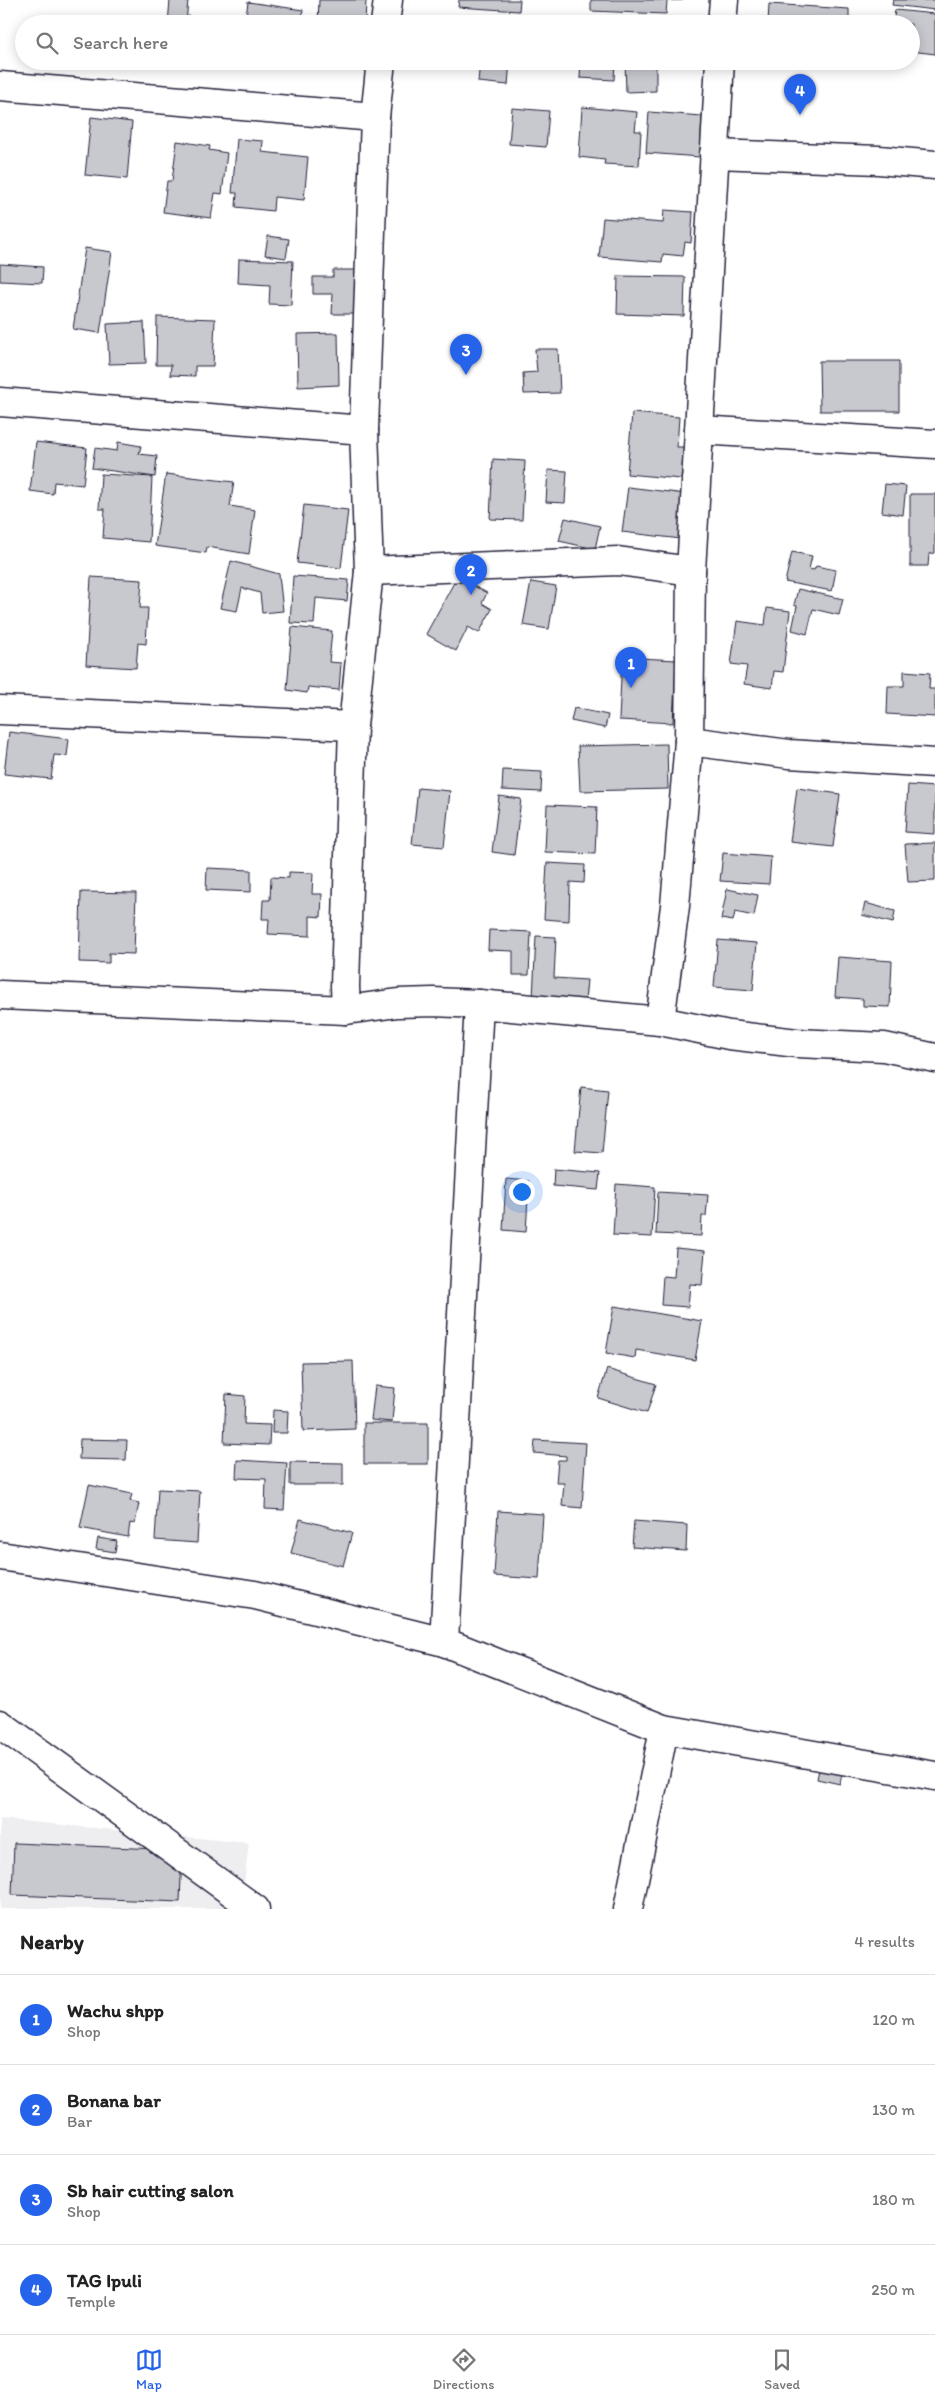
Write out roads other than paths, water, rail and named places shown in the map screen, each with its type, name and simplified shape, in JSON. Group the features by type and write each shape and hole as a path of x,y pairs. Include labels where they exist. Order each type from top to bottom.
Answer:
{"street":[{"path":"386,15 388,0"},
{"path":"723,15 724,0"},
{"path":"346,1010 345,986 354,726 369,571 364,430 375,117 380,70"},
{"path":"660,1021 675,906 689,741 691,571 719,70"},
{"path":"0,86 375,117"},
{"path":"714,154 879,160 935,165"},
{"path":"0,402 364,430"},
{"path":"699,430 935,444"},
{"path":"369,571 618,561 691,571"},
{"path":"0,710 354,726"},
{"path":"689,741 789,754 935,763"},
{"path":"0,995 346,1010 398,1003 479,1004 660,1021 729,1035 797,1043 884,1047 935,1058"},
{"path":"444,1642 479,1004"},
{"path":"0,1556 255,1595 444,1642 664,1729 935,1776"},
{"path":"0,1724 255,1909"},
{"path":"628,1909 664,1729"}],"place":[{"name":"TAG Ipuli","path":"800,115"},
{"name":"Sb hair cutting salon","path":"466,375"},
{"name":"Bonana bar","path":"471,595"},
{"name":"Wachu shpp","path":"631,688"}]}
